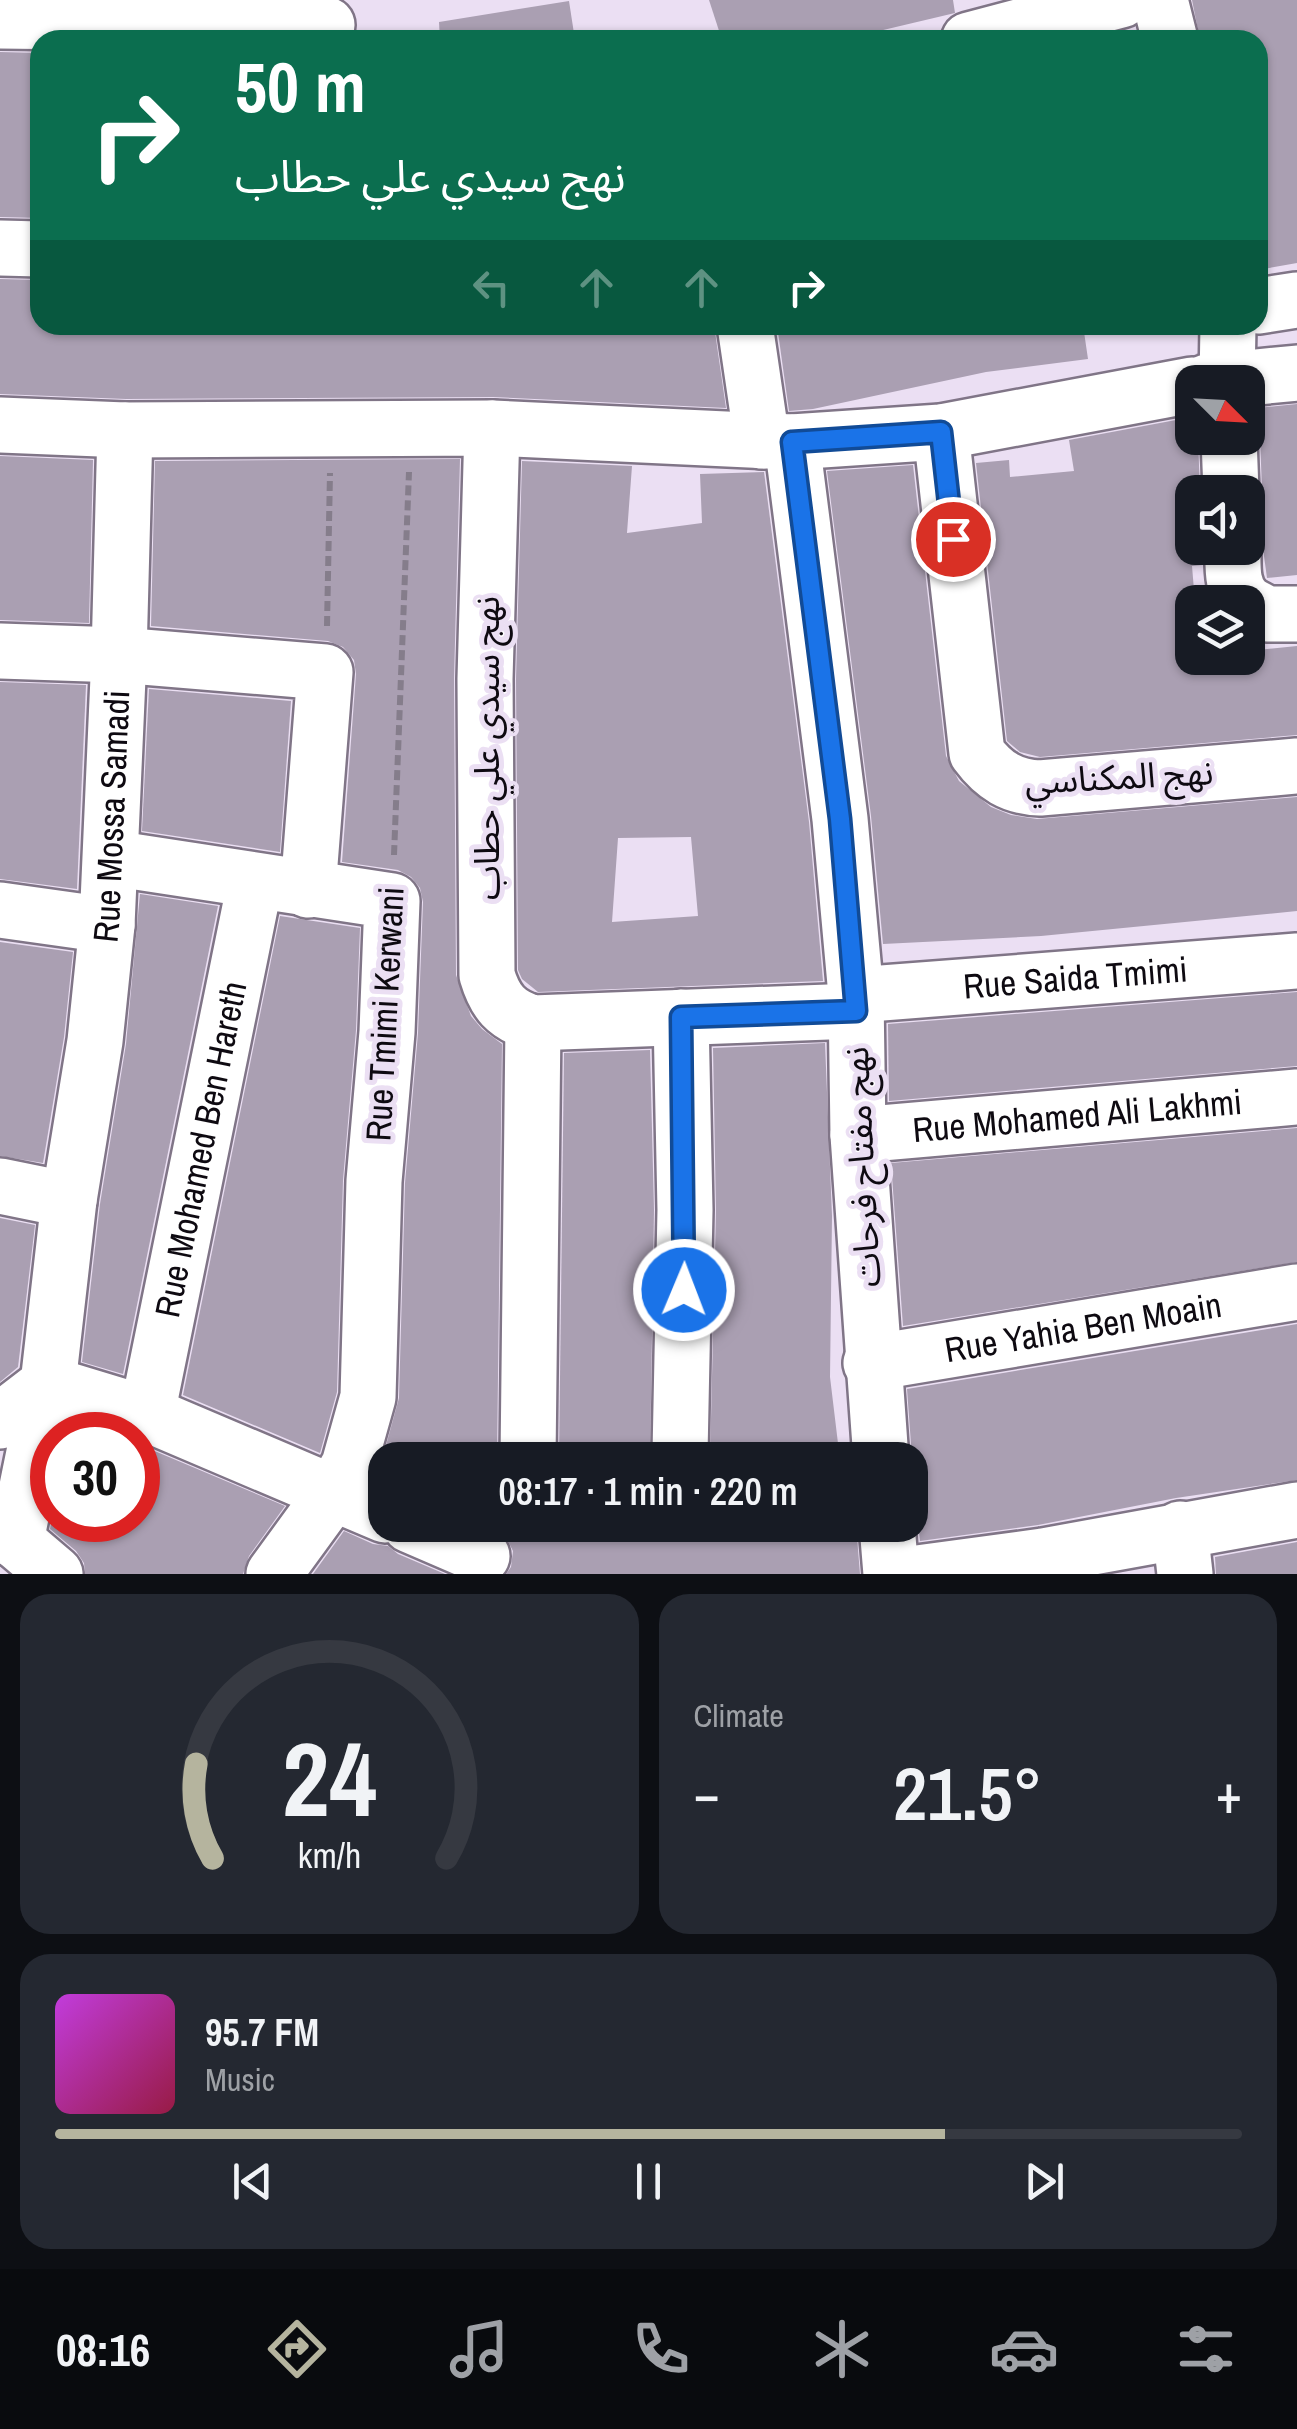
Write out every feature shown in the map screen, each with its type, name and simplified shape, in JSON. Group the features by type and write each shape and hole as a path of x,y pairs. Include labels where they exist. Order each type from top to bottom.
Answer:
{"street":[{"path":"1006,30 1121,0"},
{"path":"1160,0 1168,30"},
{"path":"0,21 327,22"},
{"path":"0,248 30,248"},
{"path":"1268,304 1297,300"},
{"name":"نهج مفتاح فرحات","path":"747,335 777,442 840,819 856,1003 858,1135 878,1442"},
{"path":"1218,365 1226,335"},
{"path":"1265,376 1297,373"},
{"path":"0,424 125,430 492,428 777,442 941,432 1175,389"},
{"name":"نهج سيدي علي حطاب","path":"492,428 486,679 487,975 494,997 505,1010 533,1023"},
{"name":"Rue Mossa Samadi","path":"24,1547 69,1200 95,1040 107,925 125,430"},
{"name":"نهج المكناسي","path":"941,432 977,753 986,765 1010,783 1040,788 1297,766"},
{"path":"1265,613 1297,614"},
{"path":"0,652 119,655 325,672 308,890"},
{"path":"111,858 392,901"},
{"name":"Rue Mohamed Ben Hareth","path":"147,1412 255,882"},
{"name":"Rue Tmimi Kerwani","path":"274,1574 350,1464 368,1398 374,1181 387,1032 392,901"},
{"path":"0,910 107,925"},
{"name":"Rue Saida Tmimi","path":"856,1003 1297,961"},
{"path":"528,1442 533,1023 681,1017 856,1003"},
{"path":"680,1442 685,1210 681,1017"},
{"name":"Rue Mohamed Ali Lakhmi","path":"858,1135 1297,1097"},
{"path":"0,1186 69,1200"},
{"name":"Rue Yahia Ben Moain","path":"871,1364 1297,1292"},
{"path":"0,1422 48,1384 140,1412"},
{"path":"160,1419 368,1507"},
{"path":"910,1574 1043,1556 1182,1552 1297,1510"},
{"path":"457,1542 484,1552"},
{"path":"889,1542 892,1574"}],"path":[{"name":"Rue Tmimi Kerwani","path":"392,901 410,428"},
{"path":"325,672 330,429"}],"building":[{"path":"709,0 953,0 955,13 883,30 719,30"},
{"path":"1192,0 1297,0 1297,263 1268,268 1268,30 1198,30"},
{"path":"569,1 573,30 439,30 439,22"},
{"path":"0,52 30,53 30,218 0,217"},
{"path":"0,279 30,280 30,335 715,335 726,408 493,397 126,399 0,394"},
{"path":"778,335 1084,335 1088,359 986,372 789,411"},
{"path":"1297,404 1297,575 1267,578 1265,475 1261,475 1261,455 1265,455 1265,407"},
{"path":"1175,420 1175,455 1199,455 1199,475 1175,475 1175,565 1202,565 1192,566 1194,585 1175,585 1175,675 1265,675 1265,649 1297,646 1297,735 1040,757 1020,752 1007,741 976,463 1009,460 1010,477 1074,471 1069,440"},
{"path":"0,456 93,460 89,623 0,620"},
{"path":"460,459 454,678 456,975 471,1016 502,1044 497,1442 387,1442 399,1398 405,1183 418,1033 423,902 420,888 398,870 342,862 354,660 343,647 328,641 151,626 155,461"},
{"path":"522,461 632,466 627,533 702,523 700,474 764,472 809,822 823,981 538,992 522,979 518,970 516,679","holes":["691,837 698,916 612,922 618,838"]},
{"path":"913,465 946,756 959,781 991,807 1037,819 1297,797 1297,911 1041,936 883,944 871,816 827,471"},
{"path":"0,682 86,685 77,889 0,879"},
{"path":"149,689 291,701 280,852 142,831"},
{"path":"140,894 218,906 123,1374 82,1362 100,1204 126,1044"},
{"path":"280,916 360,928 343,1180 337,1392 320,1453 183,1395"},
{"path":"0,942 73,952 64,1037 43,1163 0,1156"},
{"path":"1297,992 1297,1066 889,1101 888,1024"},
{"path":"825,1043 832,1216 830,1377 838,1442 710,1442 716,1211 713,1048"},
{"path":"650,1050 654,1210 650,1442 559,1442 564,1053"},
{"path":"1297,1128 1297,1262 903,1326 891,1163"},
{"path":"0,1218 35,1225 18,1367 0,1382"},
{"path":"1297,1324 1297,1480 928,1540 928,1442 911,1442 907,1389"},
{"path":"160,1453 285,1506 249,1556 243,1574 85,1574 84,1563 65,1542 160,1542"},
{"path":"344,1531 388,1546 445,1574 313,1574"},
{"path":"508,1542 857,1542 860,1574 506,1574 513,1551"},
{"path":"1297,1542 1297,1574 1216,1574 1215,1557"}],"route":[{"path":"684,1290 681,1017 856,1011 840,819 792,442 941,432 953,539"}]}
